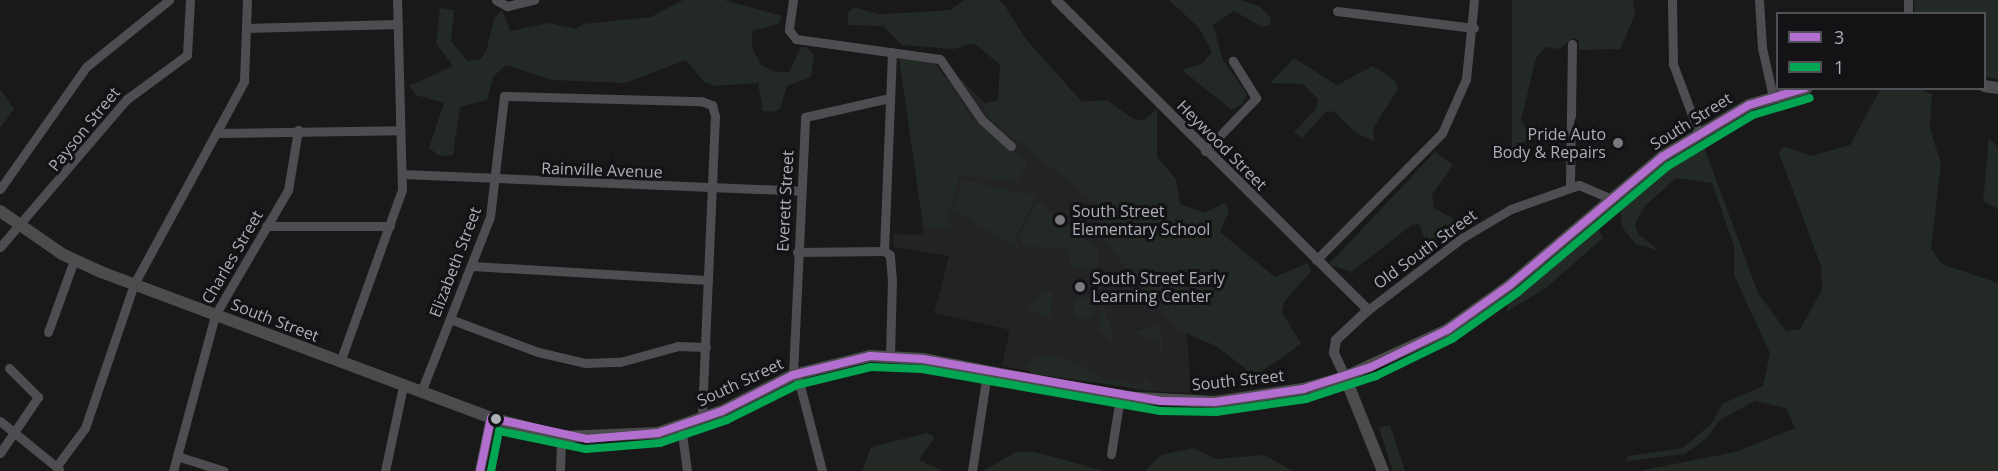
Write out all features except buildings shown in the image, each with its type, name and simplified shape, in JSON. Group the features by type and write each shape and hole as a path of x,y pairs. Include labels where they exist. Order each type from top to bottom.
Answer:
{"main road":[{"name":"South Street","path":"0,211 20,222 74,260 421,393 491,418 561,437 629,438 681,426 702,419 795,374 844,360 890,356 1120,397 1215,402 1303,389 1345,377 1466,318 1612,199 1699,134 1773,97 1799,90"},
{"path":"1345,377 1383,471"}],"street":[{"path":"0,189 86,67 169,0"},
{"name":"Payson Street","path":"0,247 20,222 82,157 127,99 187,55 190,0"},
{"path":"0,421 58,469 85,428 134,284 246,77 247,0"},
{"path":"340,362 402,193 397,0"},
{"path":"498,2 534,0"},
{"path":"793,0 791,34 803,41 940,59 982,120 1011,146"},
{"name":"Heywood Street","path":"1056,0 1205,151 1368,310"},
{"path":"1316,260 1430,149 1452,116 1466,79 1474,28 1474,0"},
{"path":"1672,0 1673,64 1699,134"},
{"path":"1759,0 1762,48 1773,97"},
{"path":"1337,11 1474,28"},
{"path":"247,27 398,24"},
{"path":"1572,44 1570,186 1586,186 1612,199"},
{"path":"884,251 892,52"},
{"path":"1205,151 1256,98 1233,61"},
{"name":"Elizabeth Street","path":"421,393 472,266 498,179 501,106 506,94 712,105 712,189"},
{"name":"Everett Street","path":"822,471 795,374 797,252 806,115 889,98"},
{"name":"Charles Street","path":"173,471 215,315 290,185 298,130"},
{"path":"217,133 400,130"},
{"name":"Rainville Avenue","path":"402,174 801,191"},
{"name":"Old South Street","path":"1345,377 1334,353 1336,340 1368,310 1489,220 1570,186"},
{"path":"702,419 712,189"},
{"path":"266,226 390,226"},
{"path":"797,252 884,251 890,255 892,280 890,356"},
{"path":"48,332 74,260"},
{"path":"472,266 708,280"},
{"path":"450,319 538,352 585,363 620,362 678,346 706,347"},
{"path":"0,453 38,396 9,368"},
{"path":"972,471 987,373"},
{"path":"385,471 403,386"},
{"path":"1111,454 1120,397"},
{"path":"480,471 491,418"},
{"path":"681,426 687,471"},
{"path":"560,471 561,437"},
{"path":"177,456 224,471"}],"shaded area":[{"path":"683,0 724,0 782,16 778,24 752,31 752,47 761,65 775,72 789,72 801,47 806,47 814,55 811,77 787,86 780,109 773,112 763,111 758,83 715,86 704,82 686,60 625,83 553,80 506,65 493,77 487,100 460,107 453,155 440,156 429,148 444,103 416,95 409,86 453,66 436,43 440,8 454,10 451,41 467,61 479,60 486,52 494,19 502,10 510,31 549,23 576,29 583,24 651,17"},
{"path":"964,0 998,0 1005,6 1025,38 1082,102 1107,100 1133,119 1144,120 1157,109 1157,157 1176,179 1180,204 1205,213 1225,202 1229,211 1220,232 1275,277 1308,263 1311,271 1284,302 1282,312 1301,344 1255,376 1216,346 1178,330 1104,241 1103,208 989,119 982,104 998,100 1000,65 974,43 954,49 902,45 883,26 848,25 848,12 854,7 878,14 906,13 950,10"},
{"path":"1169,0 1241,0 1259,6 1271,18 1270,25 1262,27 1234,11 1213,25 1223,60 1247,94 1242,104 1232,110 1182,70 1202,64 1212,52 1199,28"},
{"path":"1512,0 1633,0 1635,15 1620,49 1579,50 1579,40 1573,38 1559,49 1546,47 1536,58 1521,120 1525,127 1546,133 1512,148"},
{"path":"1914,0 1998,0 1998,79 1986,77 1986,12 1915,12"},
{"name":"South Street Elementary School","path":"900,57 934,61 945,77 957,75 999,117 1180,204 1231,254 1164,304 1187,334 1191,393 1147,391 1002,366 1010,330 934,313 949,256 894,247 893,234 923,235 923,196"},
{"path":"899,58 934,61 972,119 1028,163 1017,182 960,175 947,220 953,224 950,230 923,226"},
{"path":"1294,58 1337,85 1373,66 1395,81 1398,89 1373,128 1374,141 1356,133 1334,112 1327,111 1302,138 1294,132 1316,109 1318,99 1303,84 1270,83"},
{"path":"0,89 14,109 0,128"},
{"path":"1880,90 1922,90 1932,94 1930,128 1941,164 1931,249 1942,264 1998,283 1998,471 1639,471 1735,452 1795,428 1786,408 1755,401 1720,420 1707,438 1685,454 1627,461 1628,456 1683,448 1712,423 1722,404 1763,386 1770,353 1734,275 1734,246 1712,183 1676,178 1644,207 1635,225 1638,234 1658,250 1635,244 1622,227 1620,204 1703,144 1758,293 1786,331 1800,329 1822,290 1821,266 1779,153 1784,146 1811,156 1850,145"},
{"path":"1989,138 1998,147 1998,209 1983,201"},
{"path":"1435,152 1453,165 1432,195 1434,208 1452,218 1458,230 1434,248 1426,244 1420,225 1413,224 1351,272 1329,264"},
{"path":"963,180 1036,196 1015,238 1018,248 955,211 950,219"},
{"path":"1037,201 1099,250 1096,271 1071,268 1067,250 1022,245 1018,237"},
{"path":"1596,226 1603,238 1547,287 1506,312 1509,299"},
{"path":"1042,290 1053,292 1050,318 1027,310"},
{"path":"1084,297 1092,300 1095,308 1092,316 1084,319 1076,316 1073,308 1076,300"},
{"path":"1101,300 1114,335 1113,342 1099,330"},
{"path":"1156,325 1164,342 1158,359 1160,343 1132,333"},
{"path":"1049,356 1076,362 1105,379 1143,385 1145,379 1157,391 1033,374 1026,367 1034,357"},
{"path":"1390,425 1405,471 1393,471 1379,428"},
{"path":"927,433 935,437 919,460 943,471 862,471 871,447"},
{"path":"1193,448 1216,459 1264,455 1293,471 1145,471 1161,455"},
{"path":"1016,452 1035,452 1105,471 983,471"}],"transit line":[{"name":"3","path":"480,471 491,418 587,439 658,433 722,411 793,375 870,356 923,359 1161,401 1215,402 1303,389 1371,367 1447,330 1510,285 1662,157 1749,105 1798,90"},
{"name":"1","path":"491,471 499,431 586,449 660,443 727,420 797,385 871,367 922,369 1160,411 1216,412 1306,399 1376,376 1452,339 1517,293 1668,166 1753,115 1810,98"}],"place":[{"name":"Pride Auto Body & Repairs","path":"1618,143"},
{"name":"South Street Elementary School","path":"1060,220"},
{"name":"South Street Early Learning Center","path":"1080,287"}]}
